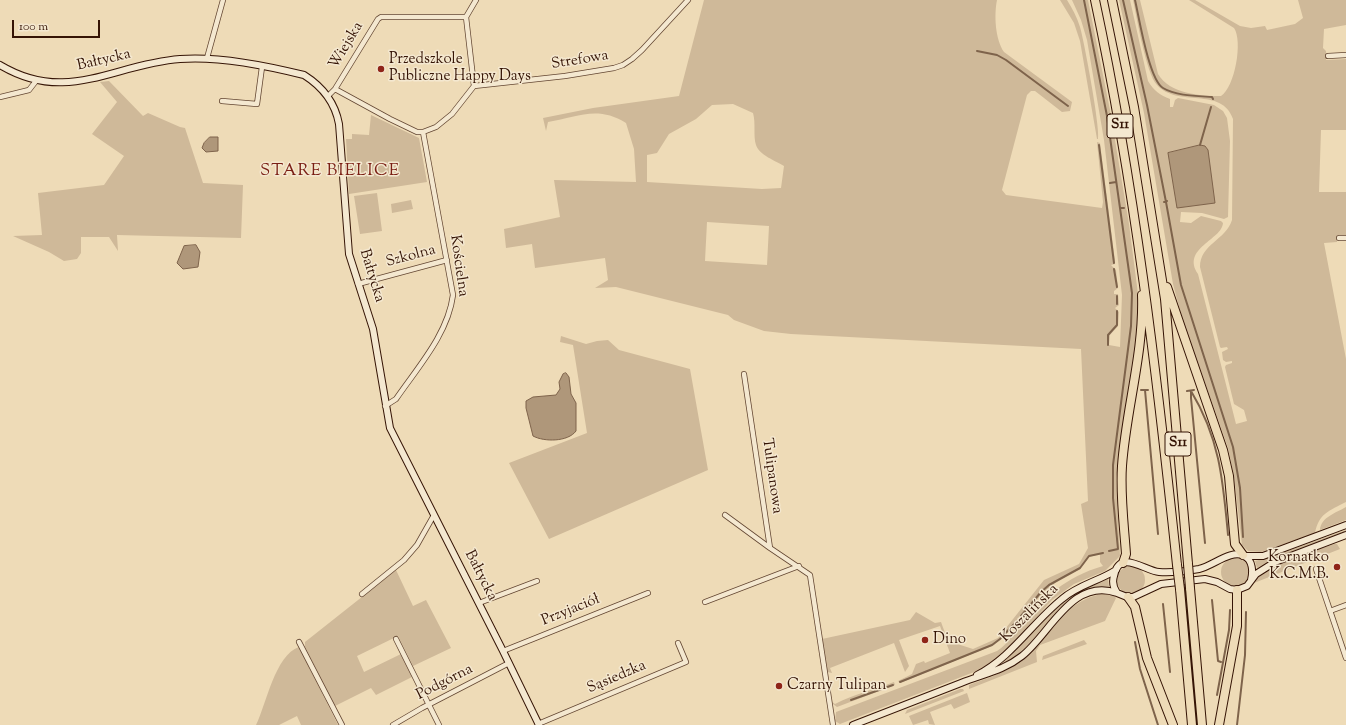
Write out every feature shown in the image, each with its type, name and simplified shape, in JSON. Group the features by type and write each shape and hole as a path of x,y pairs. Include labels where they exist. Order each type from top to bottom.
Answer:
{"highway":[{"name":"S11","path":"1095,0 1110,71 1141,252 1178,565 1192,725"},
{"name":"S11","path":"1112,0 1134,107 1158,250 1166,311 1202,725"},
{"path":"1158,250 1168,289 1225,456 1229,476 1235,544 1244,556"},
{"path":"1123,564 1126,554 1122,467 1142,326 1141,252"},
{"path":"1219,725 1237,626 1237,590"},
{"path":"1128,597 1134,607 1147,658 1173,725"}],"main road":[{"name":"Bałtycka","path":"0,65 36,81 57,83 79,81 165,61 207,58 304,76 314,81 328,96 335,110 339,124 349,254 373,329 385,406 390,428 504,651 539,724"},
{"path":"1123,564 1134,562 1149,570 1166,572 1200,569 1212,565 1230,555 1264,556 1346,526"},
{"path":"1128,597 1137,596 1161,584 1191,580 1211,580 1230,589 1237,590 1244,587 1264,568 1285,558 1346,535"},
{"path":"1244,556 1252,567 1251,580"},
{"name":"Koszalińska","path":"964,682 1002,660 1063,597 1076,589 1107,576 1123,564"},
{"path":"1116,570 1113,583 1117,593"},
{"name":"Koszalińska","path":"854,725 964,682 998,671 1020,658 1034,645 1057,616 1083,595 1103,590 1128,597"}],"street":[{"path":"207,58 223,0"},
{"path":"336,89 417,132 423,132 436,127 452,114 474,86 466,17 476,0"},
{"name":"Strefowa","path":"474,86 565,76 614,68 623,65 642,50 688,0"},
{"name":"Wiejska","path":"328,96 336,89 378,19 466,17"},
{"path":"1328,56 1346,55"},
{"path":"222,101 257,104 262,67"},
{"path":"0,98 29,90 36,81"},
{"name":"Kościelna","path":"385,406 396,399 446,324 451,309 453,295 423,132"},
{"path":"1339,238 1346,238"},
{"name":"Szkolna","path":"358,284 447,260"},
{"name":"Tulipanowa","path":"744,374 770,548"},
{"path":"362,594 404,560 417,545 434,515"},
{"path":"725,515 810,575 833,725"},
{"path":"705,602 799,566"},
{"path":"1316,569 1346,658"},
{"path":"479,603 537,581"},
{"name":"Przyjaciół","path":"504,651 648,593"},
{"path":"1330,611 1346,605"},
{"path":"396,639 439,725"},
{"path":"299,642 342,725"},
{"name":"Sąsiedzka","path":"539,724 686,662 678,643"},
{"name":"Podgórna","path":"393,725 429,704 510,663"}],"shaded area":[{"path":"704,0 997,0 997,34 1004,52 1072,102 1070,111 1062,112 1035,91 1031,91 1027,95 1002,190 1006,195 1102,208 1103,202 1097,142 1100,143 1115,261 1115,264 1111,265 1116,270 1118,288 1114,291 1114,294 1118,294 1119,305 1115,308 1119,312 1118,326 1110,335 1109,345 1120,347 1122,295 1104,140 1087,40 1081,20 1072,0 1088,0 1110,110 1129,224 1138,294 1137,339 1116,479 1120,556 1105,571 1074,584 1052,600 1012,645 987,667 840,724 835,721 836,712 1001,649 1047,597 1067,582 1103,566 1100,562 1100,554 1089,557 1080,569 1060,579 1043,593 994,645 900,683 898,681 912,674 916,664 924,661 925,663 950,653 940,626 899,640 909,666 905,672 894,643 830,668 832,673 827,672 822,639 910,620 916,612 935,623 941,622 948,641 973,649 998,638 1044,580 1079,564 1088,548 1081,504 1088,501 1081,349 791,334 764,331 734,320 728,315 616,287 595,288 608,280 605,258 535,268 532,244 506,248 504,229 560,217 554,180 636,182 634,149 626,123 606,115 597,113 587,114 548,122 546,131 543,118 593,108 679,96","holes":["733,104 753,113 755,141 758,149 764,155 784,166 781,188 762,189 647,182 647,155 657,153 669,134 696,119 712,105","707,222 769,226 767,265 705,261"]},
{"path":"1060,0 1067,0 1080,27 1095,103 1098,139 1080,41 1074,23"},
{"path":"1119,0 1130,0 1148,81 1158,92 1170,99 1170,107 1173,107 1175,100 1178,98 1214,105 1223,111 1227,118 1230,141 1228,217 1224,219 1202,213 1181,212 1180,222 1191,223 1201,216 1221,221 1223,223 1221,229 1198,251 1195,257 1194,265 1198,274 1236,424 1247,421 1244,410 1234,404 1225,367 1226,365 1232,363 1232,361 1226,362 1223,360 1222,352 1228,349 1227,347 1220,347 1200,267 1201,259 1204,253 1224,233 1232,220 1233,119 1227,109 1219,103 1176,95 1166,92 1157,85 1149,69 1139,32 1133,0 1140,0 1158,74 1163,81 1178,90 1195,94 1221,96 1226,91 1234,74 1238,53 1237,34 1234,28 1189,0 1195,0 1240,26 1251,28 1265,26 1267,30 1295,24 1303,18 1298,0 1346,0 1346,25 1324,29 1323,48 1326,51 1326,60 1346,59 1346,130 1321,130 1319,192 1346,192 1346,235 1337,235 1337,242 1324,243 1346,359 1346,502 1330,510 1322,517 1315,533 1261,552 1248,551 1242,545 1234,477 1228,448 1182,318 1173,284 1144,113"},
{"path":"109,81 143,116 148,113 185,128 203,183 243,185 241,238 117,235 118,251 109,237 81,237 81,253 77,259 64,261 49,252 13,236 42,235 38,193 104,185 124,156 92,134 117,102 100,82"},
{"path":"371,115 419,138 427,182 349,194 346,139 352,139 352,134 369,135"},
{"path":"210,137 218,137 218,151 206,152 202,148 204,143"},
{"path":"1200,145 1205,146 1208,150 1215,203 1177,208 1168,153"},
{"path":"377,193 382,231 360,234 354,196"},
{"path":"411,200 413,209 392,213 391,204"},
{"path":"196,245 200,252 198,267 183,269 177,263 184,246"},
{"path":"561,336 586,344 608,340 619,350 690,369 708,470 549,539 509,463 587,433 573,345 560,342"},
{"path":"566,373 569,377 571,394 576,403 576,431 572,435 556,440 543,439 533,436 526,408 526,401 533,397 556,395 560,389 559,382 563,374"},
{"path":"1346,507 1346,520 1320,530 1326,519"},
{"path":"1346,530 1346,532 1274,558 1257,568 1255,561 1274,556"},
{"path":"1337,544 1340,549 1254,583 1260,576 1279,564 1302,554"},
{"path":"1235,558 1245,562 1249,572 1245,582 1235,586 1225,582 1221,572 1225,562"},
{"path":"1131,566 1141,570 1145,580 1141,590 1131,594 1121,590 1117,580 1121,570"},
{"path":"396,570 413,606 426,600 451,648 413,666 398,636 357,656 364,672 401,654 412,677 376,695 371,688 335,706 305,647 305,642"},
{"path":"1108,579 1109,587 1084,591 1066,603 1027,649 996,668 1063,602 1077,592"},
{"path":"1102,594 1113,595 1116,598 1105,621 1040,645 1036,651 1037,662 969,689 969,685 993,676 1006,669 1017,660 1051,625 1075,605 1088,598"},
{"path":"1084,640 1087,644 1042,660 1043,656"},
{"path":"299,647 338,725 301,725 297,716 279,725 256,725 277,670 291,652"},
{"path":"894,682 895,685 837,707 832,702 835,704 849,697"},
{"path":"963,689 964,691 905,714 907,710"},
{"path":"967,693 970,702 954,709 951,704 930,712 935,725 929,724 928,720 913,725 909,716"}],"waterway":[{"path":"1084,0 1107,116 1132,293 1131,326 1113,465 1113,498 1118,549 1109,551"},
{"path":"1123,0 1147,105 1166,202 1167,201"},
{"path":"1135,0 1149,61 1158,83 1163,88 1174,93 1212,97 1213,99"},
{"path":"977,51 997,55 1006,60 1068,106"},
{"path":"1200,145 1211,107"},
{"path":"1099,145 1114,263"},
{"path":"1110,183 1116,182"},
{"path":"1164,202 1166,202 1181,285 1233,447 1240,488 1243,537"},
{"path":"1114,269 1117,287"},
{"path":"1117,296 1117,304"},
{"path":"1108,345 1108,335 1117,325 1117,311"},
{"path":"1141,390 1148,390"},
{"path":"1145,390 1158,534"},
{"path":"1187,391 1194,390"},
{"path":"1191,391 1205,543"},
{"path":"1191,391 1201,409 1214,443 1222,478 1228,535"},
{"path":"1021,616 1041,592 1049,585 1080,568 1089,556 1103,553"},
{"path":"1212,600 1218,661 1221,662"},
{"path":"1163,604 1170,672"},
{"path":"1217,695 1229,630 1230,610"},
{"path":"1237,725 1245,655 1246,612"},
{"path":"900,682 992,645 1000,639 1017,621"},
{"path":"1135,642 1140,669 1158,725"},
{"path":"851,700 893,685"}],"place":[{"name":"Przedszkole Publiczne Happy Days","path":"381,69"},
{"name":"Kornatko K.C.M.B.","path":"1337,567"},
{"name":"Dino","path":"925,640"},
{"name":"Czarny Tulipan","path":"779,686"}],"district":[{"name":"STARE BIELICE","path":"330,172"}]}
